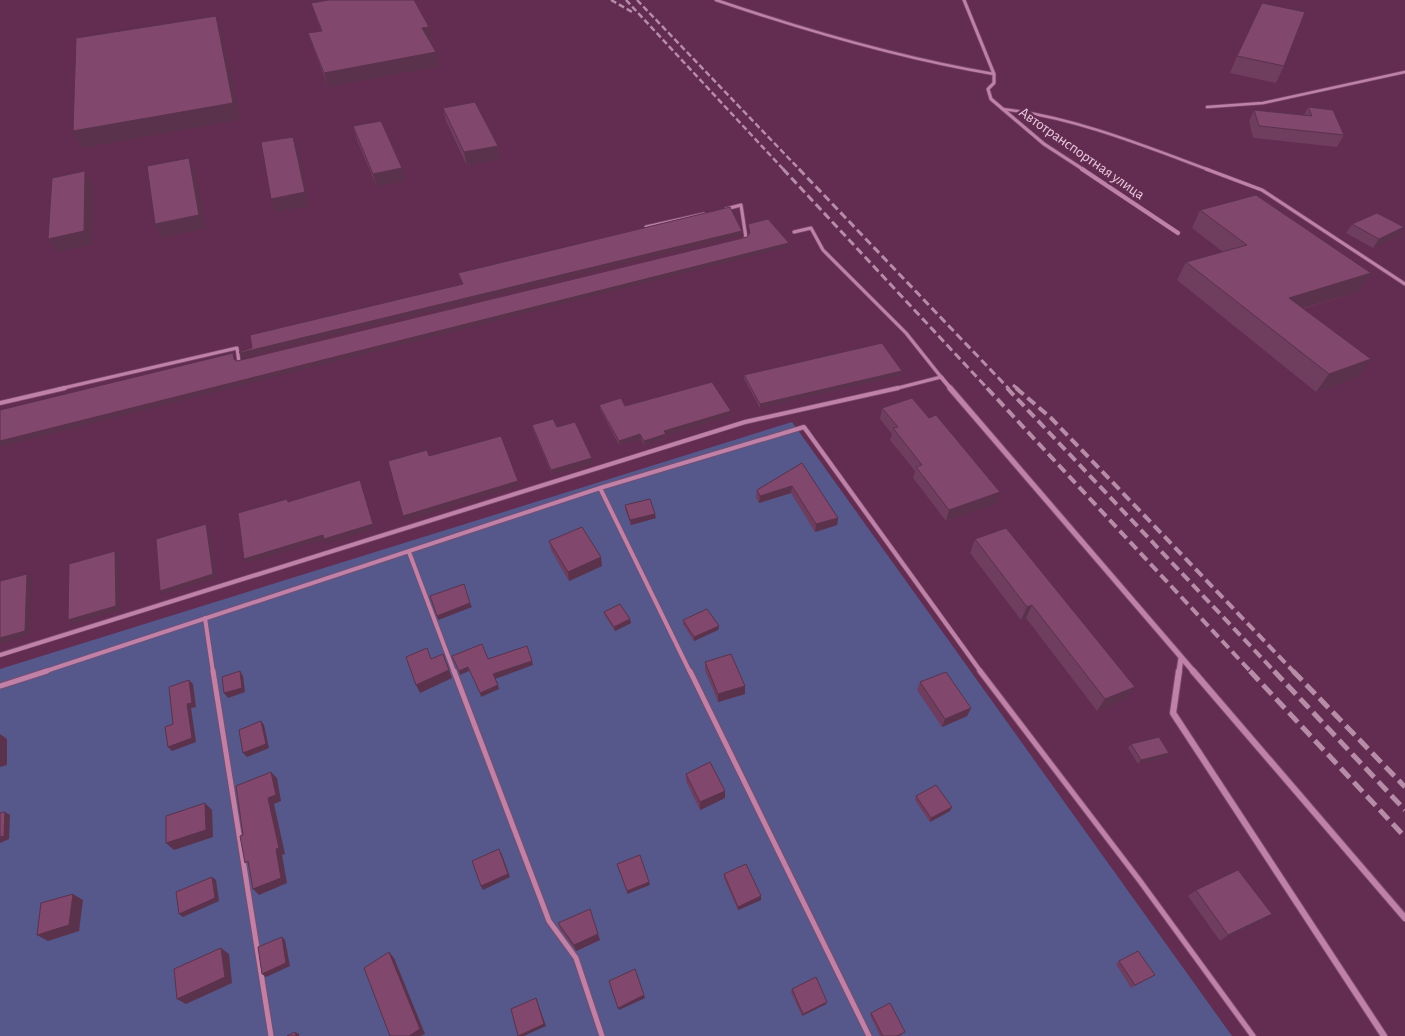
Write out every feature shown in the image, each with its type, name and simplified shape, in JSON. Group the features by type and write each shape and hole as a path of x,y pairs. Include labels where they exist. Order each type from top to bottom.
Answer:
{"street":[{"path":"964,0 994,74"},
{"name":"Автотранспортная улица","path":"994,74 994,83 988,89 991,99 1002,109 1044,144 1178,233"},
{"path":"941,377 1405,918"},
{"path":"1181,658 1173,713 1384,1036"}],"lane":[{"path":"716,0 773,20 881,50 949,67 994,74"},
{"path":"1206,107 1263,103 1405,72"},
{"path":"1002,109 1028,112 1126,139 1262,190 1405,284"},
{"path":"722,210 741,205 746,238 736,241"},
{"path":"646,227 712,212"},
{"path":"0,655 745,422 867,396 941,377 906,332 824,250 811,228 794,232"},
{"path":"0,403 237,348 239,362 249,360"},
{"path":"0,686 600,488 804,427 967,653 1134,873 1253,1036"},
{"path":"600,488 868,1036"},
{"path":"409,552 549,921 576,958 602,1036"},
{"path":"205,618 270,1036"}],"shaded area":[{"path":"792,422 1232,1036 0,1036 0,669"}],"building":[{"path":"329,0 414,0 429,27 422,28 436,52 324,73 308,33 322,31 311,3"},
{"path":"1262,3 1305,12 1284,66 1237,56"},
{"path":"216,16 233,103 73,131 76,38"},
{"path":"475,102 498,146 464,152 443,108"},
{"path":"1308,107 1333,110 1344,135 1259,126 1254,110 1312,116"},
{"path":"381,121 402,168 373,174 353,126"},
{"path":"293,137 305,192 271,199 261,142"},
{"path":"189,158 199,215 155,224 147,166"},
{"path":"85,171 84,231 48,239 52,178"},
{"path":"1256,195 1371,273 1289,298 1371,359 1329,374 1186,262 1247,245 1200,210"},
{"path":"730,207 742,231 239,352 252,348 250,335 463,284 458,273"},
{"path":"1377,213 1404,227 1379,239 1352,224"},
{"path":"768,219 789,243 0,441 0,410 233,353 234,359 237,361 747,237 750,233 748,224"},
{"path":"882,343 902,371 760,404 744,375"},
{"path":"712,382 731,411 664,431 666,434 644,441 640,434 619,441 599,405 621,398 625,406"},
{"path":"912,398 929,418 936,415 1000,492 949,510 916,467 922,465 893,428 898,427 882,408"},
{"path":"553,419 557,427 575,422 592,458 551,470 532,425"},
{"path":"501,436 518,481 403,516 388,461 427,450 429,456"},
{"path":"802,463 838,518 816,524 792,486 760,496 757,490"},
{"path":"360,480 373,524 324,539 323,535 244,559 238,513 287,499 288,502"},
{"path":"650,499 655,514 630,520 625,505"},
{"path":"206,524 213,574 160,591 156,539"},
{"path":"582,527 601,557 568,572 549,541"},
{"path":"1006,528 1135,687 1105,699 1032,605 1027,607 975,539"},
{"path":"115,551 116,606 68,620 69,564"},
{"path":"27,574 25,631 0,638 0,581"},
{"path":"464,584 470,603 437,616 430,596"},
{"path":"620,604 630,619 614,627 604,612"},
{"path":"707,609 719,626 694,637 683,620"},
{"path":"482,644 488,659 527,646 532,661 493,674 498,685 480,693 468,667 459,671 452,656"},
{"path":"427,648 431,659 443,654 449,670 416,685 406,657"},
{"path":"731,654 745,686 718,694 705,662"},
{"path":"240,671 242,688 224,693 222,677"},
{"path":"946,672 971,708 945,719 920,682"},
{"path":"189,680 192,703 187,704 192,738 168,747 165,727 173,724 169,687"},
{"path":"261,721 266,744 243,753 239,730"},
{"path":"1159,737 1169,753 1141,760 1131,744"},
{"path":"710,762 725,791 700,802 686,774"},
{"path":"271,772 276,795 268,798 279,848 276,849 281,878 253,889 248,861 245,863 240,836 243,835 236,786"},
{"path":"936,785 952,807 931,818 916,796"},
{"path":"205,803 206,830 166,843 166,816"},
{"path":"5,812 4,836 0,837 0,813"},
{"path":"499,849 508,874 481,886 472,861"},
{"path":"640,855 649,882 627,891 617,864"},
{"path":"746,864 761,896 738,907 724,874"},
{"path":"1238,870 1272,914 1228,935 1196,890"},
{"path":"212,877 215,898 179,914 176,892"},
{"path":"73,894 69,925 37,935 41,903"},
{"path":"590,909 598,934 574,945 558,923"},
{"path":"282,937 286,963 262,974 258,947"},
{"path":"221,948 225,977 177,999 174,969"},
{"path":"1138,951 1155,975 1135,985 1119,961"},
{"path":"389,952 420,1029 409,1036 390,1036 364,968"},
{"path":"635,969 644,995 618,1008 609,981"},
{"path":"816,977 827,1002 803,1014 792,989"},
{"path":"536,998 544,1024 518,1036 511,1009"},
{"path":"890,1003 905,1032 897,1036 883,1036 871,1013"},
{"path":"295,1032 296,1036 287,1036"}],"railway":[{"path":"611,0 634,13"},
{"path":"626,0 784,170"},
{"path":"637,0 800,170"},
{"path":"783,169 988,389"},
{"path":"799,169 1009,389"},
{"path":"1013,385 1018,389"},
{"path":"987,388 1251,672"},
{"path":"1007,388 1275,672"},
{"path":"1016,388 1051,418 1294,672"},
{"path":"1250,671 1405,837"},
{"path":"1274,671 1405,810"},
{"path":"1293,671 1405,787"}]}
